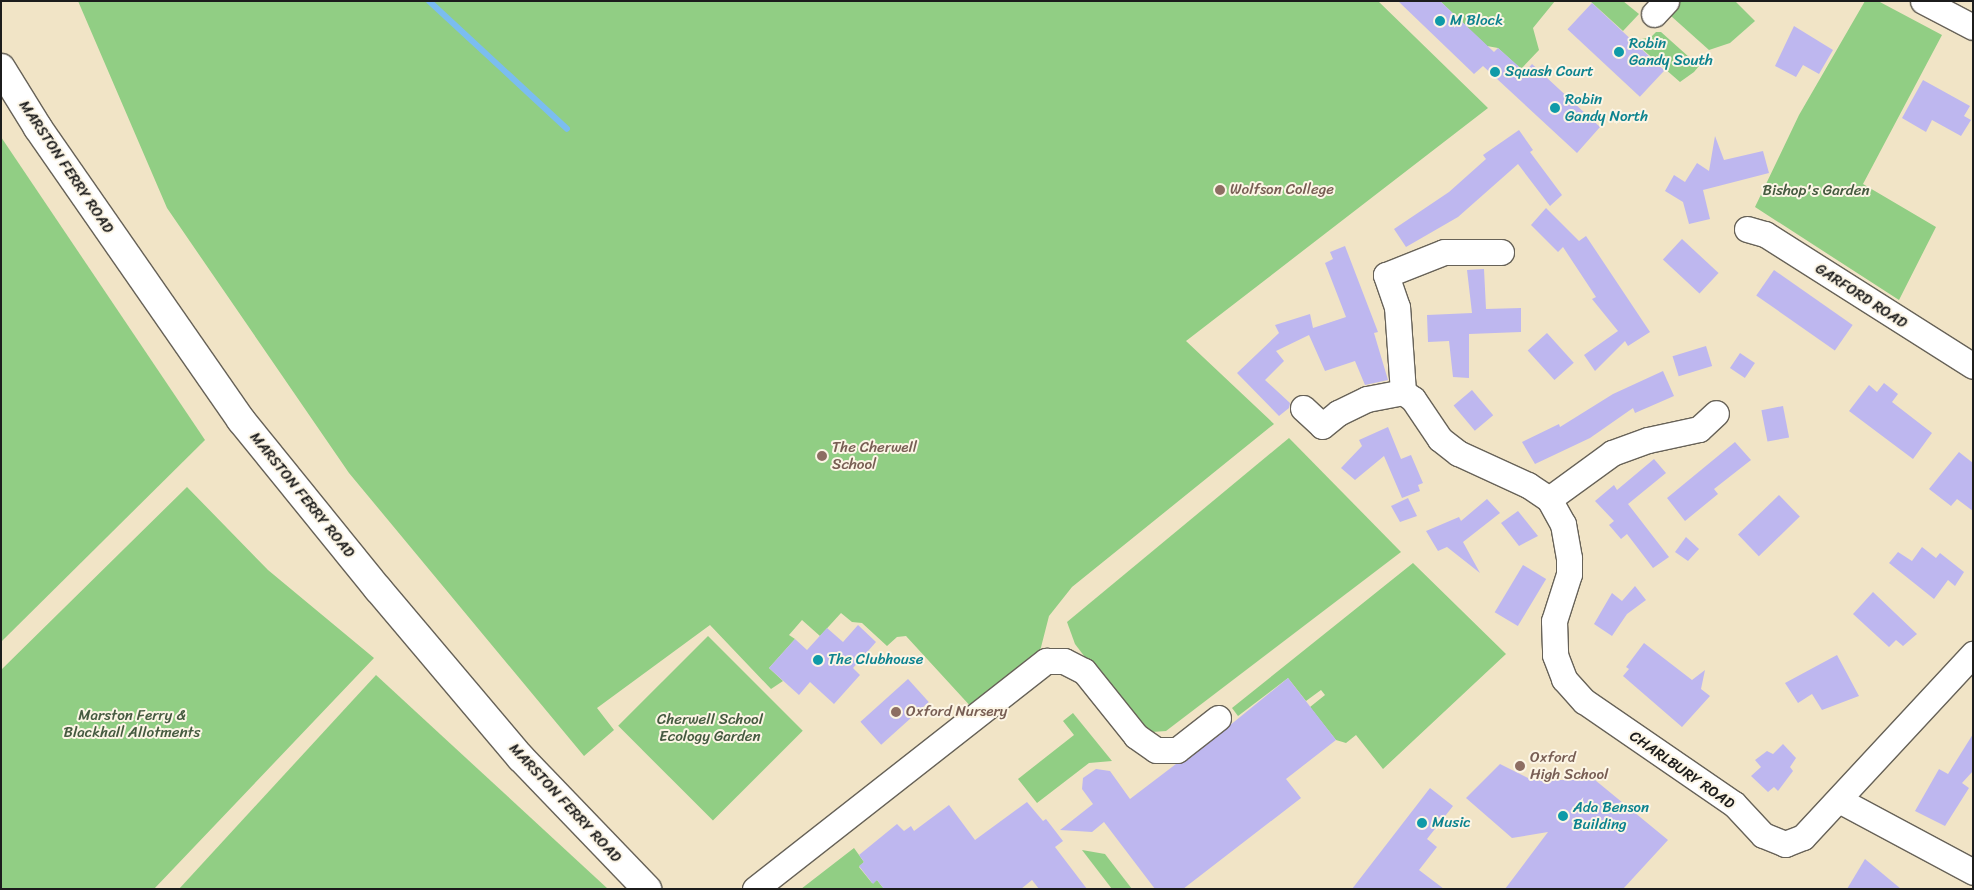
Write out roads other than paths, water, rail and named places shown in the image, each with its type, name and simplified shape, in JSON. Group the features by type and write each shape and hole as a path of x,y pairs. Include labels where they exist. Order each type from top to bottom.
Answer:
{"main road":[{"name":"MARSTON FERRY ROAD","path":"1,68 38,128 241,420 378,589 515,751 647,889"}],"street":[{"path":"1923,1 1973,27"},
{"name":"GARFORD ROAD","path":"1747,228 1764,234 1973,366"},
{"path":"1304,408 1317,434 1338,413 1367,400 1403,392 1397,307 1386,275 1444,252 1501,252"},
{"name":"CHARLBURY ROAD","path":"1403,392 1413,399 1440,439 1458,453 1528,485 1549,499 1563,524 1569,558 1569,574 1554,621 1555,655 1564,679 1584,701 1734,804 1763,836 1785,844 1804,838 1973,654"},
{"path":"1549,499 1612,454 1648,440 1699,429 1716,413"},
{"path":"755,889 1046,661 1064,661 1084,672 1136,736 1156,750 1177,750 1218,718"},
{"path":"1839,800 1973,872"}],"waterway":[{"path":"429,1 567,129"}],"place":[{"name":"M Block","path":"1440,21"},
{"name":"Robin Gandy South","path":"1619,52"},
{"name":"Squash Court","path":"1495,72"},
{"name":"Robin Gandy North","path":"1555,108"},
{"name":"Wolfson College","path":"1220,190"},
{"name":"The Cherwell School","path":"822,456"},
{"name":"The Clubhouse","path":"818,660"},
{"name":"Oxford Nursery","path":"896,712"},
{"name":"Oxford High School","path":"1520,766"},
{"name":"Ada Benson Building","path":"1563,816"},
{"name":"Music","path":"1422,823"}],"park label":[{"name":"Bishop's Garden","path":"1816,191"},
{"name":"Marston Ferry & Blackhall Allotments","path":"132,724"},
{"name":"Cherwell School Ecology Garden","path":"710,728"}]}
